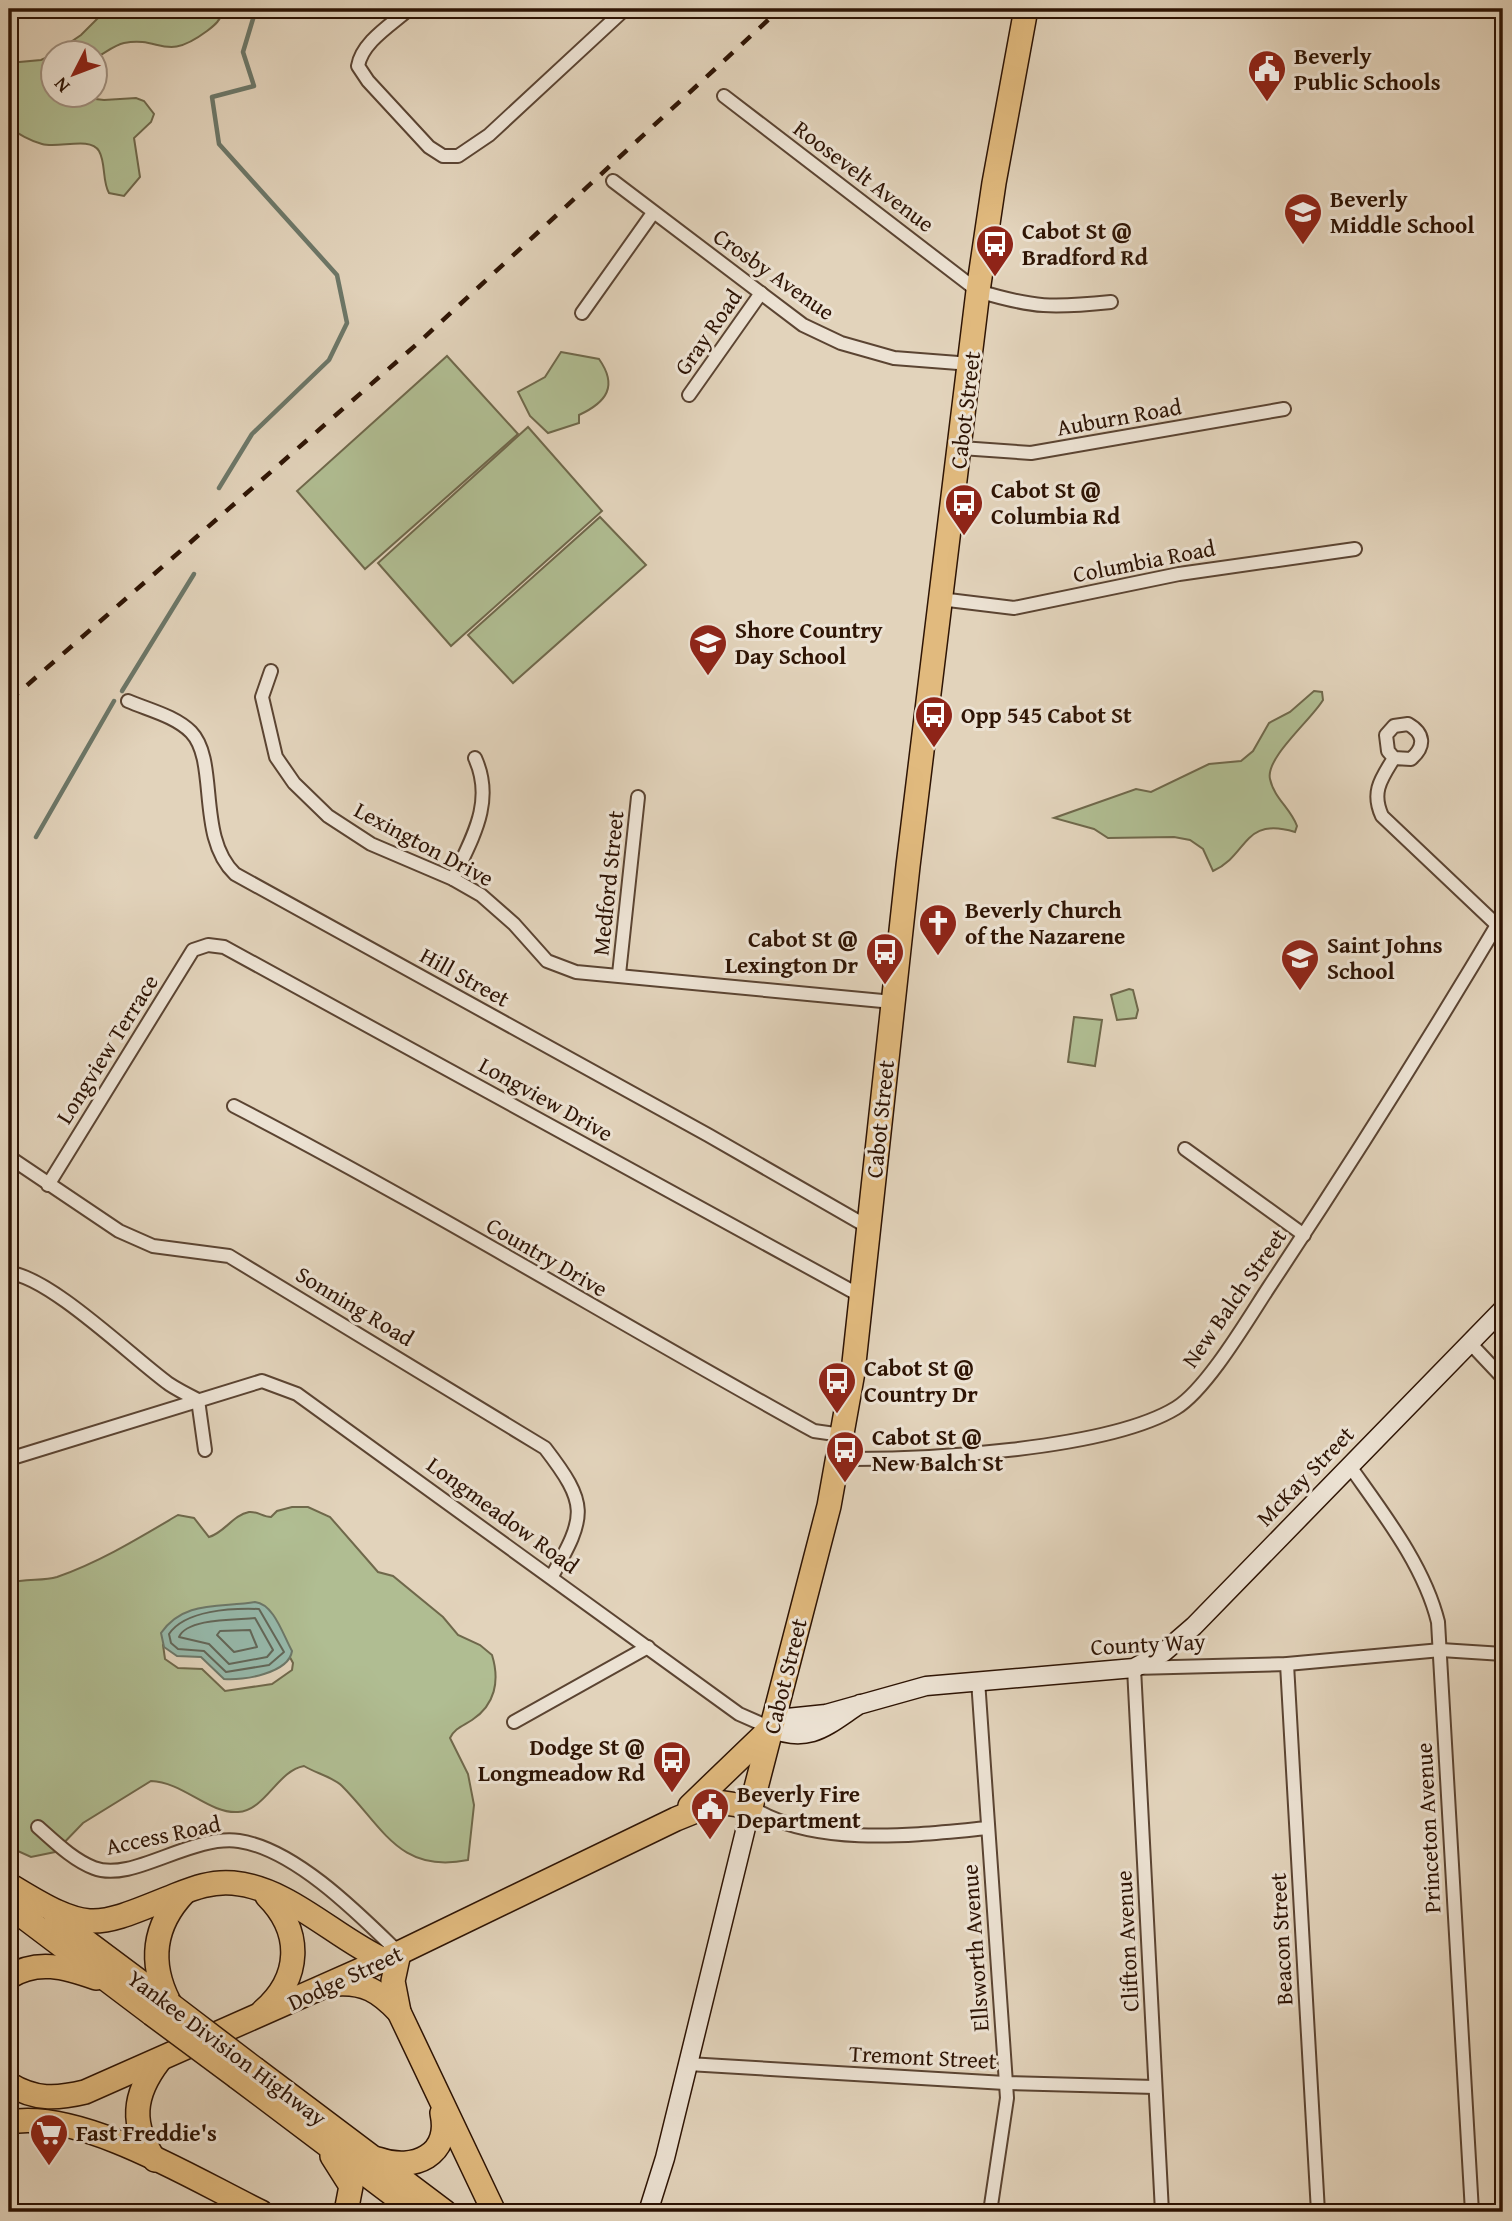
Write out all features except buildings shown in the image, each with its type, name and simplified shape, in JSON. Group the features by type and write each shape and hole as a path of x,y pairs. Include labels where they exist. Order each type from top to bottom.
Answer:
{"highway":[{"name":"Cabot Street","path":"751,1807 838,1460 853,1372 893,1002 978,291 994,183 1027,9"},
{"name":"Dodge Street","path":"676,1819 771,1728"},
{"name":"Dodge Street","path":"85,2092 392,1957 676,1819 718,1802 751,1807"},
{"path":"10,1892 67,1917 91,1923 116,1919 215,1882 233,1883 262,1891 392,1957 398,2012 494,2212"},
{"path":"161,2009 156,1945 166,1917 186,1891"},
{"path":"255,2019 284,1986 294,1956 292,1933 285,1917 262,1891"},
{"name":"Yankee Division Highway","path":"10,1892 115,1985 161,2009"},
{"name":"Yankee Division Highway","path":"10,1892 246,2073 368,2155 445,2212"},
{"path":"9,1977 28,1967 58,1966 115,1985"},
{"path":"332,1984 363,1984 377,1991 398,2012"},
{"path":"155,2160 140,2135 136,2110 143,2084 159,2061"},
{"name":"Yankee Division Highway","path":"246,2073 311,2133 416,2212"},
{"path":"9,2084 36,2097 66,2097 85,2092"},
{"path":"368,2155 399,2164 423,2161 432,2154 443,2136 440,2103"},
{"path":"13,2123 37,2119 68,2123 155,2160 261,2212"},
{"path":"311,2133 345,2173 351,2197 346,2212"}],"main road":[{"name":"McKay Street","path":"1134,1668 1177,1643 1503,1309"},
{"name":"County Way","path":"771,1728 789,1735 804,1735 860,1704 914,1688 978,1680 1134,1668"},
{"name":"Cabot Street","path":"648,2212 665,2158 751,1807"},
{"name":"Dodge Street","path":"13,2123 85,2092"}],"street":[{"path":"409,9 369,44 360,57 358,66 368,81 429,147 443,156 458,156 489,135 625,9"},
{"name":"Roosevelt Avenue","path":"724,96 978,291"},
{"name":"Crosby Avenue","path":"613,181 803,324 841,343 894,358 971,364"},
{"path":"582,313 653,213"},
{"path":"978,291 1023,304 1050,308 1111,302"},
{"name":"Gray Road","path":"689,395 761,293"},
{"name":"Auburn Road","path":"961,448 1031,453 1284,409"},
{"name":"Columbia Road","path":"940,599 1014,608 1179,574 1355,549"},
{"name":"Lexington Drive","path":"271,671 262,697 276,757 294,783 328,816 371,844 453,879 481,895 514,924 547,961 576,972 893,1002"},
{"name":"Hill Street","path":"128,701 176,720 193,734 205,778 218,853 235,874 868,1227"},
{"path":"453,879 478,826 484,777 475,758"},
{"path":"1394,758 1376,791 1376,804 1382,816 1500,920"},
{"name":"Medford Street","path":"619,974 638,797"},
{"name":"New Balch Street","path":"838,1460 972,1452 1074,1440 1132,1427 1163,1415 1193,1394 1304,1235 1500,920"},
{"name":"Longview Terrace","path":"48,1185 193,950 208,945"},
{"name":"Longview Drive","path":"208,945 224,947 861,1296"},
{"name":"Country Drive","path":"234,1106 328,1155 814,1431 842,1435"},
{"path":"1185,1149 1304,1235"},
{"name":"Sonning Road","path":"9,1157 119,1231 153,1246 229,1256 303,1298 545,1448 567,1476 579,1502 579,1523 552,1576"},
{"path":"9,1273 17,1273 60,1297 171,1386 198,1400 205,1450"},
{"path":"1470,1343 1503,1378"},
{"name":"Longmeadow Road","path":"9,1459 262,1381 298,1394 739,1714 771,1728"},
{"name":"Princeton Avenue","path":"1349,1465 1433,1599 1441,1650 1472,2212"},
{"path":"514,1722 648,1647"},
{"name":"County Way","path":"1134,1668 1287,1664 1441,1650 1503,1654"},
{"name":"Beacon Street","path":"1287,1664 1318,2212"},
{"name":"Clifton Avenue","path":"1134,1668 1162,2212"},
{"name":"Ellsworth Avenue","path":"978,1680 1007,2098 990,2212"},
{"path":"751,1807 772,1820 849,1834 912,1835 988,1828"},
{"name":"Access Road","path":"38,1827 82,1862 109,1872 131,1868 211,1841 251,1843 296,1867 339,1899 392,1957"},
{"name":"Tremont Street","path":"688,2064 1005,2083 1155,2087"}],"shaded area":[{"path":"107,9 223,9 213,27 193,40 172,47 137,42 124,43 108,51 108,38 77,38"},
{"path":"38,60 38,108 108,108 108,100 136,98 144,101 154,114 151,122 134,138 140,177 124,196 109,193 101,156 95,147 89,144 42,144 24,137 9,126 9,63"},
{"path":"561,352 599,359 608,377 607,392 597,405 579,415 579,423 548,433 530,416 518,392 545,377"},
{"path":"447,356 518,434 365,569 297,491"},
{"path":"528,427 602,511 451,646 378,563"},
{"path":"600,517 646,565 513,683 468,635"},
{"path":"1314,691 1322,692 1323,700 1282,750 1270,770 1272,786 1297,826 1295,832 1278,828 1255,833 1234,856 1213,871 1203,849 1190,840 1174,837 1108,838 1094,829 1054,818 1136,789 1151,792 1209,764 1241,761 1253,751 1269,723 1290,712"},
{"path":"1133,990 1138,1010 1136,1018 1117,1020 1111,995"},
{"path":"1074,1017 1102,1020 1095,1066 1068,1062"},
{"path":"308,1507 330,1517 378,1572 393,1576 443,1617 458,1635 480,1645 492,1655 495,1683 491,1700 480,1714 457,1729 450,1738 468,1774 474,1805 468,1860 444,1863 409,1854 394,1844 338,1783 304,1766 286,1775 248,1810 227,1811 174,1787 151,1781 83,1823 55,1852 31,1857 9,1847 9,1584 57,1577 73,1571 119,1549 178,1515 194,1518 209,1537 243,1514 252,1512 271,1517 277,1511","holes":["270,1620 293,1663 292,1670 272,1684 225,1691 202,1669 178,1668 165,1659 163,1645 172,1631"]}],"water":[{"path":"255,1602 268,1608 273,1614 292,1651 289,1659 274,1670 242,1679 224,1679 201,1657 177,1656 164,1647 161,1633 180,1615 204,1607"}],"waterway":[{"path":"219,488 252,434 329,360 347,323 337,275 219,144 212,97 254,86 243,52 256,9"},
{"path":"122,691 194,574"},
{"path":"36,837 114,701"}],"railway":[{"path":"9,701 417,344 780,9"}],"place":[{"name":"Beverly Public Schools","path":"1267,103"},
{"name":"Beverly Middle School","path":"1303,246"},
{"name":"Cabot St @ Bradford Rd","path":"995,278"},
{"name":"Cabot St @ Columbia Rd","path":"964,537"},
{"name":"Shore Country Day School","path":"708,677"},
{"name":"Opp 545 Cabot St","path":"934,749"},
{"name":"Beverly Church of the Nazarene","path":"938,957"},
{"name":"Cabot St @ Lexington Dr","path":"885,986"},
{"name":"Saint Johns School","path":"1300,992"},
{"name":"Cabot St @ Country Dr","path":"837,1415"},
{"name":"Cabot St @ New Balch St","path":"845,1484"},
{"name":"Dodge St @ Longmeadow Rd","path":"672,1794"},
{"name":"Beverly Fire Department","path":"710,1841"},
{"name":"Fast Freddie's","path":"49,2167"}]}
